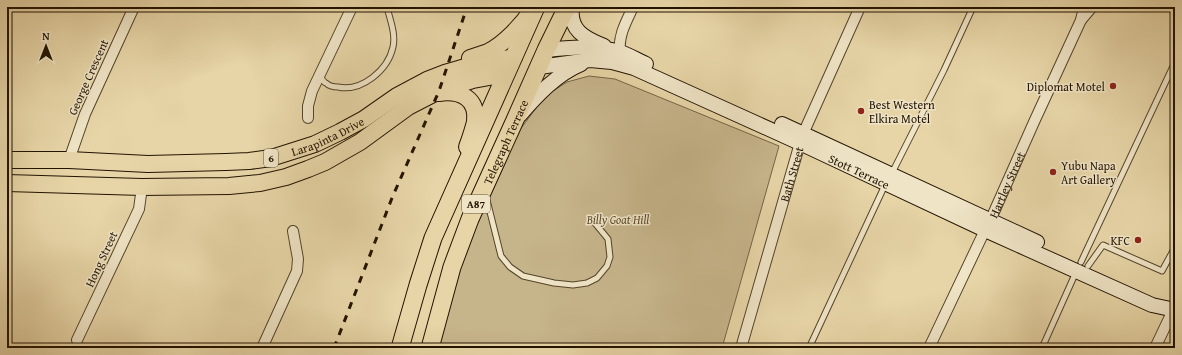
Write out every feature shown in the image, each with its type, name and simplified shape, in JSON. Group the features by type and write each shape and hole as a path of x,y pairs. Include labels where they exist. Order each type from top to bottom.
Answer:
{"highway":[{"name":"A87","path":"400,348 428,252 440,221 535,7"},
{"name":"A87","path":"546,50 566,7"},
{"name":"6","path":"514,57 546,50"},
{"name":"Telegraph Terrace","path":"430,348 452,268 470,219 546,50"},
{"name":"6","path":"506,74 539,67"}],"main road":[{"path":"440,221 473,130 475,115 472,104 469,100 466,97 456,93 418,93 422,78 436,71 488,52 507,39 535,7"},
{"path":"572,7 572,21 580,33 595,42 620,52"},
{"name":"Stott Terrace","path":"546,50 578,48 602,49 620,52 987,226 1082,266 1152,304 1174,308"},
{"name":"Larapinta Drive","path":"7,183 142,186 244,185 286,177 325,162 360,142 399,113 418,93 445,73 469,66 514,57"},
{"path":"515,120 549,85 572,68 590,60"},
{"name":"Stott Terrace","path":"539,67 590,60 612,62 640,70 801,139"},
{"name":"Larapinta Drive","path":"7,160 69,160 148,164 249,161 271,158 315,144 340,132 364,119 397,96 439,91 473,80 506,74"},
{"path":"68,184 69,160"},
{"path":"148,164 179,170 201,172 236,172 240,175 244,185"}],"street":[{"name":"George Crescent","path":"69,160 85,114 134,7"},
{"path":"308,118 309,100 352,7"},
{"path":"620,52 619,44 623,29 633,7"},
{"name":"Bath Street","path":"741,348 801,139 860,7"},
{"name":"Hartley Street","path":"929,348 987,226 1081,20 1084,7"},
{"name":"Hartley Street","path":"1081,20 1092,7"},
{"name":"Hong Street","path":"76,344 139,209 142,186"},
{"path":"262,348 297,271 298,259 293,231"},
{"path":"1155,348 1174,308"}],"lane":[{"path":"320,76 325,83 343,88 361,84 377,74 391,55 393,45 394,37 387,7"},
{"path":"809,348 888,180 944,70 973,7"},
{"path":"1042,348 1082,266 1175,62"},
{"path":"484,187 501,256 510,267 523,276 554,283 573,285 587,283 597,278 606,266 610,257 608,239 594,222"},
{"path":"1082,266 1103,245 1162,271 1174,248 1175,249"}],"green space":[{"name":"Billy Goat Hill","path":"589,76 615,79 779,146 722,348 691,348 690,345 682,348 569,348 554,344 551,348 494,348 488,346 484,348 437,348 447,288 516,135 545,96 567,82"}],"railway":[{"path":"334,348 392,198 439,91 467,7"}],"place":[{"name":"Diplomat Motel","path":"1113,86"},
{"name":"Best Western Elkira Motel","path":"861,111"},
{"name":"Yubu Napa Art Gallery","path":"1053,172"},
{"name":"KFC","path":"1138,240"}]}
